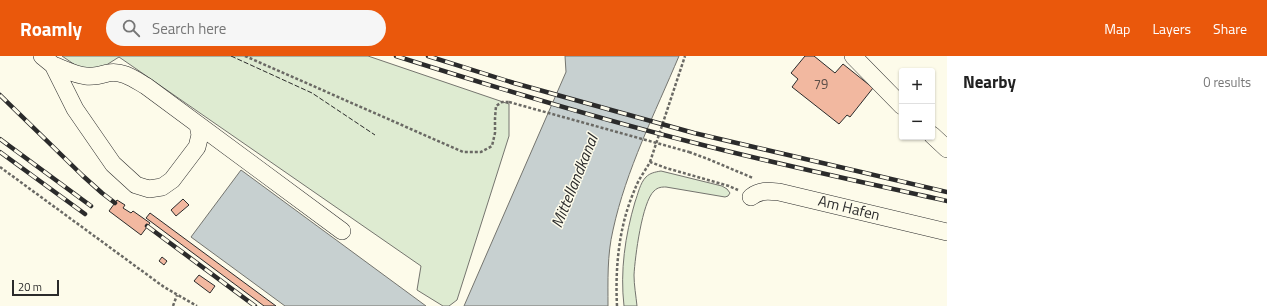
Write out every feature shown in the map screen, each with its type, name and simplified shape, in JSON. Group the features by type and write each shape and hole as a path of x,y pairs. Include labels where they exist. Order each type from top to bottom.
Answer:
{"lane":[{"path":"853,56 900,104"},
{"path":"48,60 75,109 113,164 136,185 142,188 150,189 162,187 172,180 197,147 200,135 198,124"},
{"path":"48,60 87,76 94,77 119,72 146,86 342,231"},
{"path":"935,138 947,149"},
{"name":"Am Hafen","path":"751,196 757,192 768,191 785,193 947,232"}],"path":[{"path":"245,56 463,152 481,152 492,146 495,133 494,118 496,106 502,102 509,102 689,152 753,178 768,191"},
{"path":"617,306 617,264 621,238 635,188 650,162 685,56"},
{"path":"650,162 729,186 751,196"},
{"path":"0,167 158,282 197,306"},
{"path":"173,306 177,295"}],"green space":[{"path":"62,56 368,56 509,104 509,136 457,300 449,306 443,306 417,290 421,266 119,57 100,69 81,69"},
{"path":"661,171 722,186 730,193 725,197 666,187 658,188 654,191 646,206 636,256 634,275 637,306 624,306 624,254 631,215 639,189 644,179 655,172"}],"water":[{"name":"Mittellandkanal","path":"565,56 679,56 625,186 613,230 610,249 608,268 608,306 464,306 566,72"},
{"path":"241,170 426,306 285,306 191,237"}],"building":[{"path":"805,56 814,56 835,73 843,64 873,88 850,117 847,115 839,124 792,87 798,79 791,73"},
{"path":"183,199 189,205 176,216 171,210"},
{"path":"117,200 125,205 123,208 131,213 133,211 150,223 141,235 109,211"},
{"path":"150,213 276,306 264,306 146,218"},
{"path":"162,257 167,261 164,265 159,261"},
{"path":"199,275 215,286 210,293 194,281"}],"railway":[{"path":"396,56 543,101 654,132 755,158 947,201"},
{"path":"428,56 514,83 694,133 947,192"},
{"path":"0,95 83,176 115,203"},
{"path":"0,139 91,206"},
{"path":"0,152 85,214"},
{"path":"147,226 255,306"}],"fence":[{"path":"231,56 312,93 375,135"}]}
